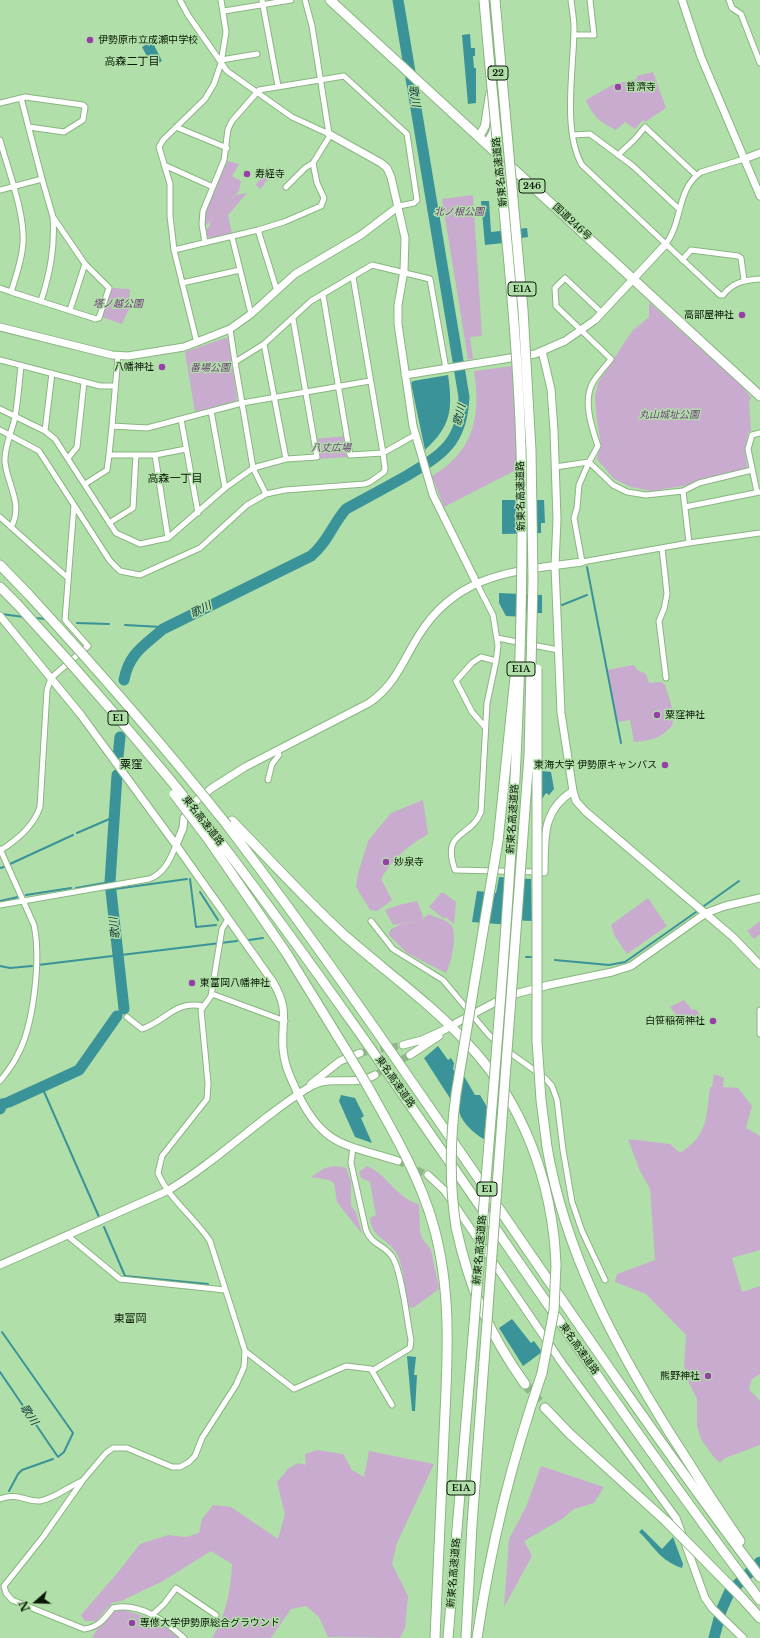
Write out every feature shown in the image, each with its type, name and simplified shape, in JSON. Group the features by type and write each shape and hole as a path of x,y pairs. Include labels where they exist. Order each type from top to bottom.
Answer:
{"highway":[{"name":"国道246号","path":"330,0 760,396"},
{"name":"新東名高速道路","path":"448,1638 508,901 518,747 521,664 521,450 513,311 485,0"},
{"name":"新東名高速道路","path":"466,1638 472,1526 528,755 533,579 531,450 524,310 494,0"},
{"path":"522,542 518,588 515,668 498,841 457,1088 451,1133 450,1176 456,1226 467,1272 485,1319 504,1354 525,1384"},
{"name":"E1","path":"0,565 110,684 230,823"},
{"path":"533,579 538,763 537,1041 540,1092 553,1181 569,1237 592,1295 606,1322 659,1415 708,1494 746,1554 760,1569"},
{"name":"東名高速道路","path":"0,586 102,698 158,764 349,1017 605,1387 732,1564 760,1600"},
{"path":"230,823 324,916 442,1018 468,1043 488,1068 518,1116 541,1171 552,1215 556,1265 554,1310 542,1373 517,1446 500,1511 477,1638"},
{"name":"東名高速道路","path":"230,823 374,1024 616,1378 746,1554 760,1577"},
{"path":"212,837 287,954 367,1085 400,1146 423,1195 438,1244 445,1286 447,1318 446,1388 435,1638"},
{"path":"545,1408 570,1434 667,1522 760,1618"}],"main road":[{"name":"22","path":"479,137 485,126 489,109 491,71 485,0"},
{"name":"22","path":"487,144 493,133 497,111 498,71 494,0"}],"street":[{"path":"180,0 188,15 227,71 256,93 292,117 330,134 387,168 399,206 405,238 404,272 397,315 398,333 415,435 426,474 438,506 493,615 497,638 496,661 488,694 481,812 475,823 461,832 453,844 451,857 455,870 544,872 545,834 548,817 560,800 573,791"},
{"path":"197,343 174,250 170,216 170,184 159,147 163,140 205,99 214,84 221,61 226,32 222,0"},
{"path":"224,11 262,2 291,0"},
{"path":"289,186 305,168 313,163 330,134 312,26 305,0"},
{"path":"571,0 574,35 570,100 573,135 577,156 585,170 720,295 722,295 728,287 744,280 760,279"},
{"path":"574,35 594,36 590,0"},
{"path":"682,0 697,46 760,196"},
{"path":"729,0 732,8 741,14 760,63"},
{"path":"262,2 278,86"},
{"path":"221,61 257,54"},
{"path":"0,327 88,350 118,356 174,349 197,343 230,329 251,314 300,270 361,235 399,206 414,203 417,200 407,134 344,76 259,90 232,121 228,129 227,148 220,173 203,212 202,224 205,243"},
{"path":"0,103 20,98 32,98 83,105 85,107 83,120 64,132 29,127"},
{"path":"20,98 53,218 53,254 50,271 41,301"},
{"path":"176,127 227,148"},
{"path":"618,155 636,139 645,127 696,175"},
{"path":"573,135 590,134 618,155 679,209"},
{"path":"0,140 22,223 22,255 11,292"},
{"path":"405,375 535,354 581,331 602,313 665,245 675,228 685,190 696,175 701,172 760,153"},
{"path":"174,250 258,230 284,222 321,206 324,198 317,183 313,163"},
{"path":"164,165 213,187"},
{"path":"0,190 42,179"},
{"path":"0,288 70,310 96,320 100,318 109,288 85,264 53,218"},
{"path":"258,230 277,290"},
{"path":"232,237 251,314"},
{"path":"682,260 691,250 738,256 741,258 744,280"},
{"path":"70,310 85,264"},
{"path":"235,362 264,344 311,301 372,265 430,279 448,368"},
{"path":"182,283 240,270"},
{"path":"0,430 39,451 110,561 120,571 140,575 200,548 247,505 266,494 285,490 365,484 384,472 385,469 353,277"},
{"path":"582,562 574,518 577,508 579,485 598,446 590,424 590,392 596,378 611,359 556,306 555,288 565,278 602,313"},
{"path":"323,295 350,455 382,453 415,435"},
{"path":"0,409 45,431 55,439 69,457 116,533 140,544 168,538 225,488 253,468 286,459 316,457 293,319"},
{"path":"230,329 253,468 266,494"},
{"path":"264,344 286,459"},
{"path":"542,351 551,389 555,467 558,650 561,713 573,791 576,801 585,811 742,944 760,965"},
{"path":"85,484 107,470 118,356"},
{"path":"0,360 100,386 115,386"},
{"path":"11,527 16,516 14,496 5,462 6,449 15,417 21,366"},
{"path":"45,431 52,373"},
{"path":"112,426 147,428 242,403 370,381"},
{"path":"69,457 77,447 84,382"},
{"path":"211,411 225,488"},
{"path":"181,419 198,513"},
{"path":"685,507 758,492 748,449 750,438 753,434 760,433"},
{"path":"109,455 155,455 186,449"},
{"path":"109,523 133,508 136,455"},
{"path":"155,455 168,538"},
{"path":"555,467 589,462"},
{"path":"589,462 613,485 627,492 646,495 683,491 699,483 752,470"},
{"path":"683,491 689,543"},
{"path":"0,1081 17,1056 28,1031 33,1004 37,936 34,925 1,849 15,841 37,815 40,806 47,690 51,678 88,646 65,620 74,505"},
{"path":"0,517 68,578"},
{"path":"0,905 153,878 167,864 183,828 184,818 197,800 231,775 369,703 382,694 391,684 419,634 433,617 452,599 477,584 506,573 760,533"},
{"path":"662,548 667,594 664,609 659,621 666,678"},
{"path":"0,616 67,696 176,845 280,993 285,1008 283,1057 298,1095 310,1116 323,1132 337,1141 398,1160"},
{"path":"497,638 558,650"},
{"path":"485,727 472,712 456,681 472,663 481,657 496,661"},
{"path":"268,780 272,764 279,755 277,750"},
{"path":"456,1023 506,996 526,990 612,972 631,966 706,913 725,906 760,898"},
{"path":"184,1638 152,1614 130,1607 113,1608 99,1625 94,1628 84,1629 12,1600 6,1593 4,1586 9,1577 43,1537 83,1480 106,1453 119,1447 127,1448 172,1467 180,1467 189,1462 195,1456 205,1433 236,1384 244,1367 245,1351 210,1241 204,1231 167,1191 158,1173 160,1162 169,1147 207,1099 208,1083 201,1010 212,994 220,941 223,927 228,919"},
{"path":"371,921 394,949 443,980 472,1013 479,1024 502,1047 545,1078 552,1086 557,1100 563,1150 572,1202 582,1231 605,1280"},
{"path":"212,994 285,1021"},
{"path":"126,1018 142,1028 150,1026 178,1007 187,1005 203,1006"},
{"path":"760,1010 760,1034"},
{"path":"403,1045 422,1040 445,1030 410,1055"},
{"path":"0,1265 167,1191 186,1179 298,1095 340,1061 360,1053"},
{"path":"298,1095 322,1082 333,1080 356,1082 376,1075"},
{"path":"353,1147 351,1163 366,1230 369,1238 375,1244 386,1250 395,1262 411,1340 410,1348 408,1350 372,1371"},
{"path":"428,1175 445,1191 562,1363 676,1518 703,1593 712,1608 741,1638"},
{"path":"68,1236 120,1279 225,1290"},
{"path":"245,1351 294,1389 346,1366 371,1369 392,1405"},
{"path":"0,1499 9,1496 17,1496 38,1501 48,1499 83,1480"},
{"path":"152,1614 164,1604 176,1588 216,1615"}],"green space":[{"path":"653,72 666,108 645,122 643,120 635,129 625,122 616,130 601,122 588,106 586,100 614,84 637,79 637,76"},
{"path":"227,161 239,164 232,176 241,181 239,191 225,206 236,195 247,193 228,215 232,233 211,238 207,236 204,231 210,226 210,222 217,214 205,226 205,212"},
{"path":"268,166 275,174 264,183 265,184 260,189 256,185"},
{"name":"北ノ根公園","path":"473,195 482,336 470,337 473,359 468,359 442,199"},
{"name":"塔ノ越公園","path":"111,288 130,289 129,309 122,324 102,317"},
{"name":"丸山城址公園","path":"649,302 743,387 751,398 749,403 751,431 748,433 745,450 747,468 697,480 688,485 652,491 631,487 614,479 597,459 601,444 595,397 598,383 632,331 649,317"},
{"name":"番場公園","path":"225,338 228,339 237,398 236,401 195,412 185,352"},
{"path":"513,366 518,469 444,507 432,476 457,456 466,444 475,418 476,388 474,371"},
{"name":"八丈広場","path":"344,436 347,457 318,459 315,439"},
{"path":"633,665 636,669 646,674 649,683 661,682 665,685 674,714 672,726 663,734 651,739 634,742 630,720 617,722 607,670"},
{"path":"423,800 428,834 402,853 381,879 392,900 377,911 370,910 356,887 358,874 368,841 391,813"},
{"path":"441,893 444,893 456,902 454,924 446,917 444,919 429,907"},
{"path":"648,898 667,926 627,954 614,935 611,925"},
{"path":"417,901 423,916 422,920 428,914 451,925 453,929 454,942 452,956 446,973 407,953 389,935 390,930 402,924 393,925 385,910"},
{"path":"760,921 760,934 754,939 747,931"},
{"path":"684,1000 692,1010 696,1009 703,1020 691,1027 684,1017 677,1016 670,1007"},
{"path":"714,1074 724,1078 723,1087 738,1088 752,1106 746,1128 760,1136 760,1250 732,1258 742,1292 760,1286 760,1374 752,1379 749,1389 760,1401 760,1445 725,1458 720,1463 701,1439 697,1426 697,1399 689,1383 684,1367 686,1335 646,1294 615,1282 617,1274 655,1260 650,1189 639,1169 628,1139 670,1144 680,1153 696,1139 701,1132 706,1117 710,1087 712,1087"},
{"path":"336,1166 346,1168 351,1182 351,1206 356,1212 362,1234 337,1202 334,1183 329,1180 311,1177 325,1168"},
{"path":"367,1166 380,1175 404,1197 419,1204 420,1232 422,1238 431,1250 439,1289 413,1308 408,1307 403,1273 397,1254 390,1245 377,1235 371,1225 370,1218 376,1215 370,1182 361,1178 359,1172"},
{"path":"317,1450 343,1454 352,1470 364,1477 369,1451 434,1464 397,1543 392,1564 408,1596 405,1628 400,1638 328,1637 319,1617 306,1606 291,1609 271,1638 212,1638 221,1621 227,1602 232,1564 211,1551 163,1581 121,1601 112,1603 96,1621 85,1621 81,1615 140,1544 168,1535 186,1537 199,1533 202,1519 213,1505 231,1507 278,1539 285,1514 277,1482 289,1468 298,1463 306,1465 305,1454"},
{"path":"541,1466 604,1487 594,1503 574,1509 562,1519 524,1541 532,1556 504,1607 509,1539 526,1507"},
{"name":"専修大学伊勢原総合グラウンド","path":"121,1609 156,1620 179,1638 92,1638 108,1616"}],"water":[{"path":"470,34 471,48 475,48 475,56 473,56 474,68 476,68 476,103 468,104 462,35"},
{"path":"152,41 162,61 152,66 142,47"},
{"path":"481,201 489,201 491,232 527,228 528,237 513,239 513,242 485,245"},
{"path":"448,375 450,387 450,408 448,417 440,433 425,450 411,383 413,381"},
{"path":"502,500 544,500 545,523 541,523 541,533 502,534"},
{"path":"499,593 542,595 542,613 526,613 526,617 506,616 499,603"},
{"path":"542,771 551,772 554,789 549,795 546,793 542,799"},
{"path":"499,877 531,879 532,921 512,920 511,925 472,922 477,891 496,893"},
{"path":"438,1046 448,1060 451,1058 454,1063 453,1070 461,1071 475,1095 480,1095 487,1107 484,1139 471,1130 461,1117 459,1108 455,1106 424,1058"},
{"path":"341,1095 355,1098 364,1116 361,1118 372,1143 355,1137 339,1101"},
{"path":"512,1319 531,1343 534,1341 542,1352 523,1366 499,1328"},
{"path":"407,1356 416,1357 414,1375 417,1375 415,1411 412,1411"},
{"path":"642,1529 662,1549 673,1537 683,1564 682,1568 674,1565 658,1553 639,1532"}],"waterway":[{"name":"歌川","path":"124,680 126,671 134,656 144,645 163,629 311,556 322,545 346,509 408,475 431,460 441,453 455,436 459,425 464,397 398,0"},
{"path":"587,567 621,743"},
{"path":"562,605 587,595"},
{"path":"1,614 24,617"},
{"path":"35,618 46,619"},
{"path":"77,623 109,624"},
{"path":"125,625 162,627 163,629"},
{"name":"歌川","path":"118,757 120,737"},
{"name":"歌川","path":"117,775 110,882 124,1009"},
{"path":"77,833 114,817"},
{"path":"10,864 73,835"},
{"path":"0,868 4,867"},
{"path":"115,889 187,879"},
{"path":"190,879 196,927 216,925"},
{"path":"704,906 739,881"},
{"path":"76,888 110,882"},
{"path":"26,895 71,888"},
{"path":"200,892 218,920"},
{"path":"0,901 18,897"},
{"path":"555,960 609,965 625,962 696,912"},
{"path":"249,940 263,938"},
{"path":"38,965 237,941"},
{"path":"526,957 532,957"},
{"path":"0,966 10,968 32,966"},
{"name":"歌川","path":"9,1102 79,1070 117,1016"},
{"path":"42,1087 99,1217"},
{"name":"歌川","path":"0,1109 2,1104 6,1103"},
{"path":"104,1227 125,1276 208,1284"},
{"path":"0,1372 58,1457 64,1452 73,1433 2,1332"},
{"name":"歌川","path":"9,1491 18,1474 22,1470 53,1459"},
{"path":"714,1638 721,1611 729,1593 760,1562"}],"tunnel":[{"path":"360,1053 403,1045"},
{"path":"375,1075 410,1055"},
{"path":"398,1161 428,1175"},
{"path":"525,1384 545,1408"}],"place":[{"name":"伊勢原市立成瀬中学校","path":"90,40"},
{"name":"普濟寺","path":"618,87"},
{"name":"寿経寺","path":"247,174"},
{"name":"高部屋神社","path":"742,315"},
{"name":"八幡神社","path":"162,367"},
{"name":"粟窪神社","path":"657,715"},
{"name":"東海大学 伊勢原キャンパス","path":"665,765"},
{"name":"妙泉寺","path":"386,862"},
{"name":"東富岡八幡神社","path":"192,983"},
{"name":"白笹稲荷神社","path":"713,1021"},
{"name":"熊野神社","path":"708,1376"},
{"name":"専修大学伊勢原総合グラウンド","path":"132,1623"}],"district":[{"name":"高森二丁目","path":"132,62"},
{"name":"高森一丁目","path":"175,479"},
{"name":"粟窪","path":"131,765"},
{"name":"東富岡","path":"130,1319"}]}
